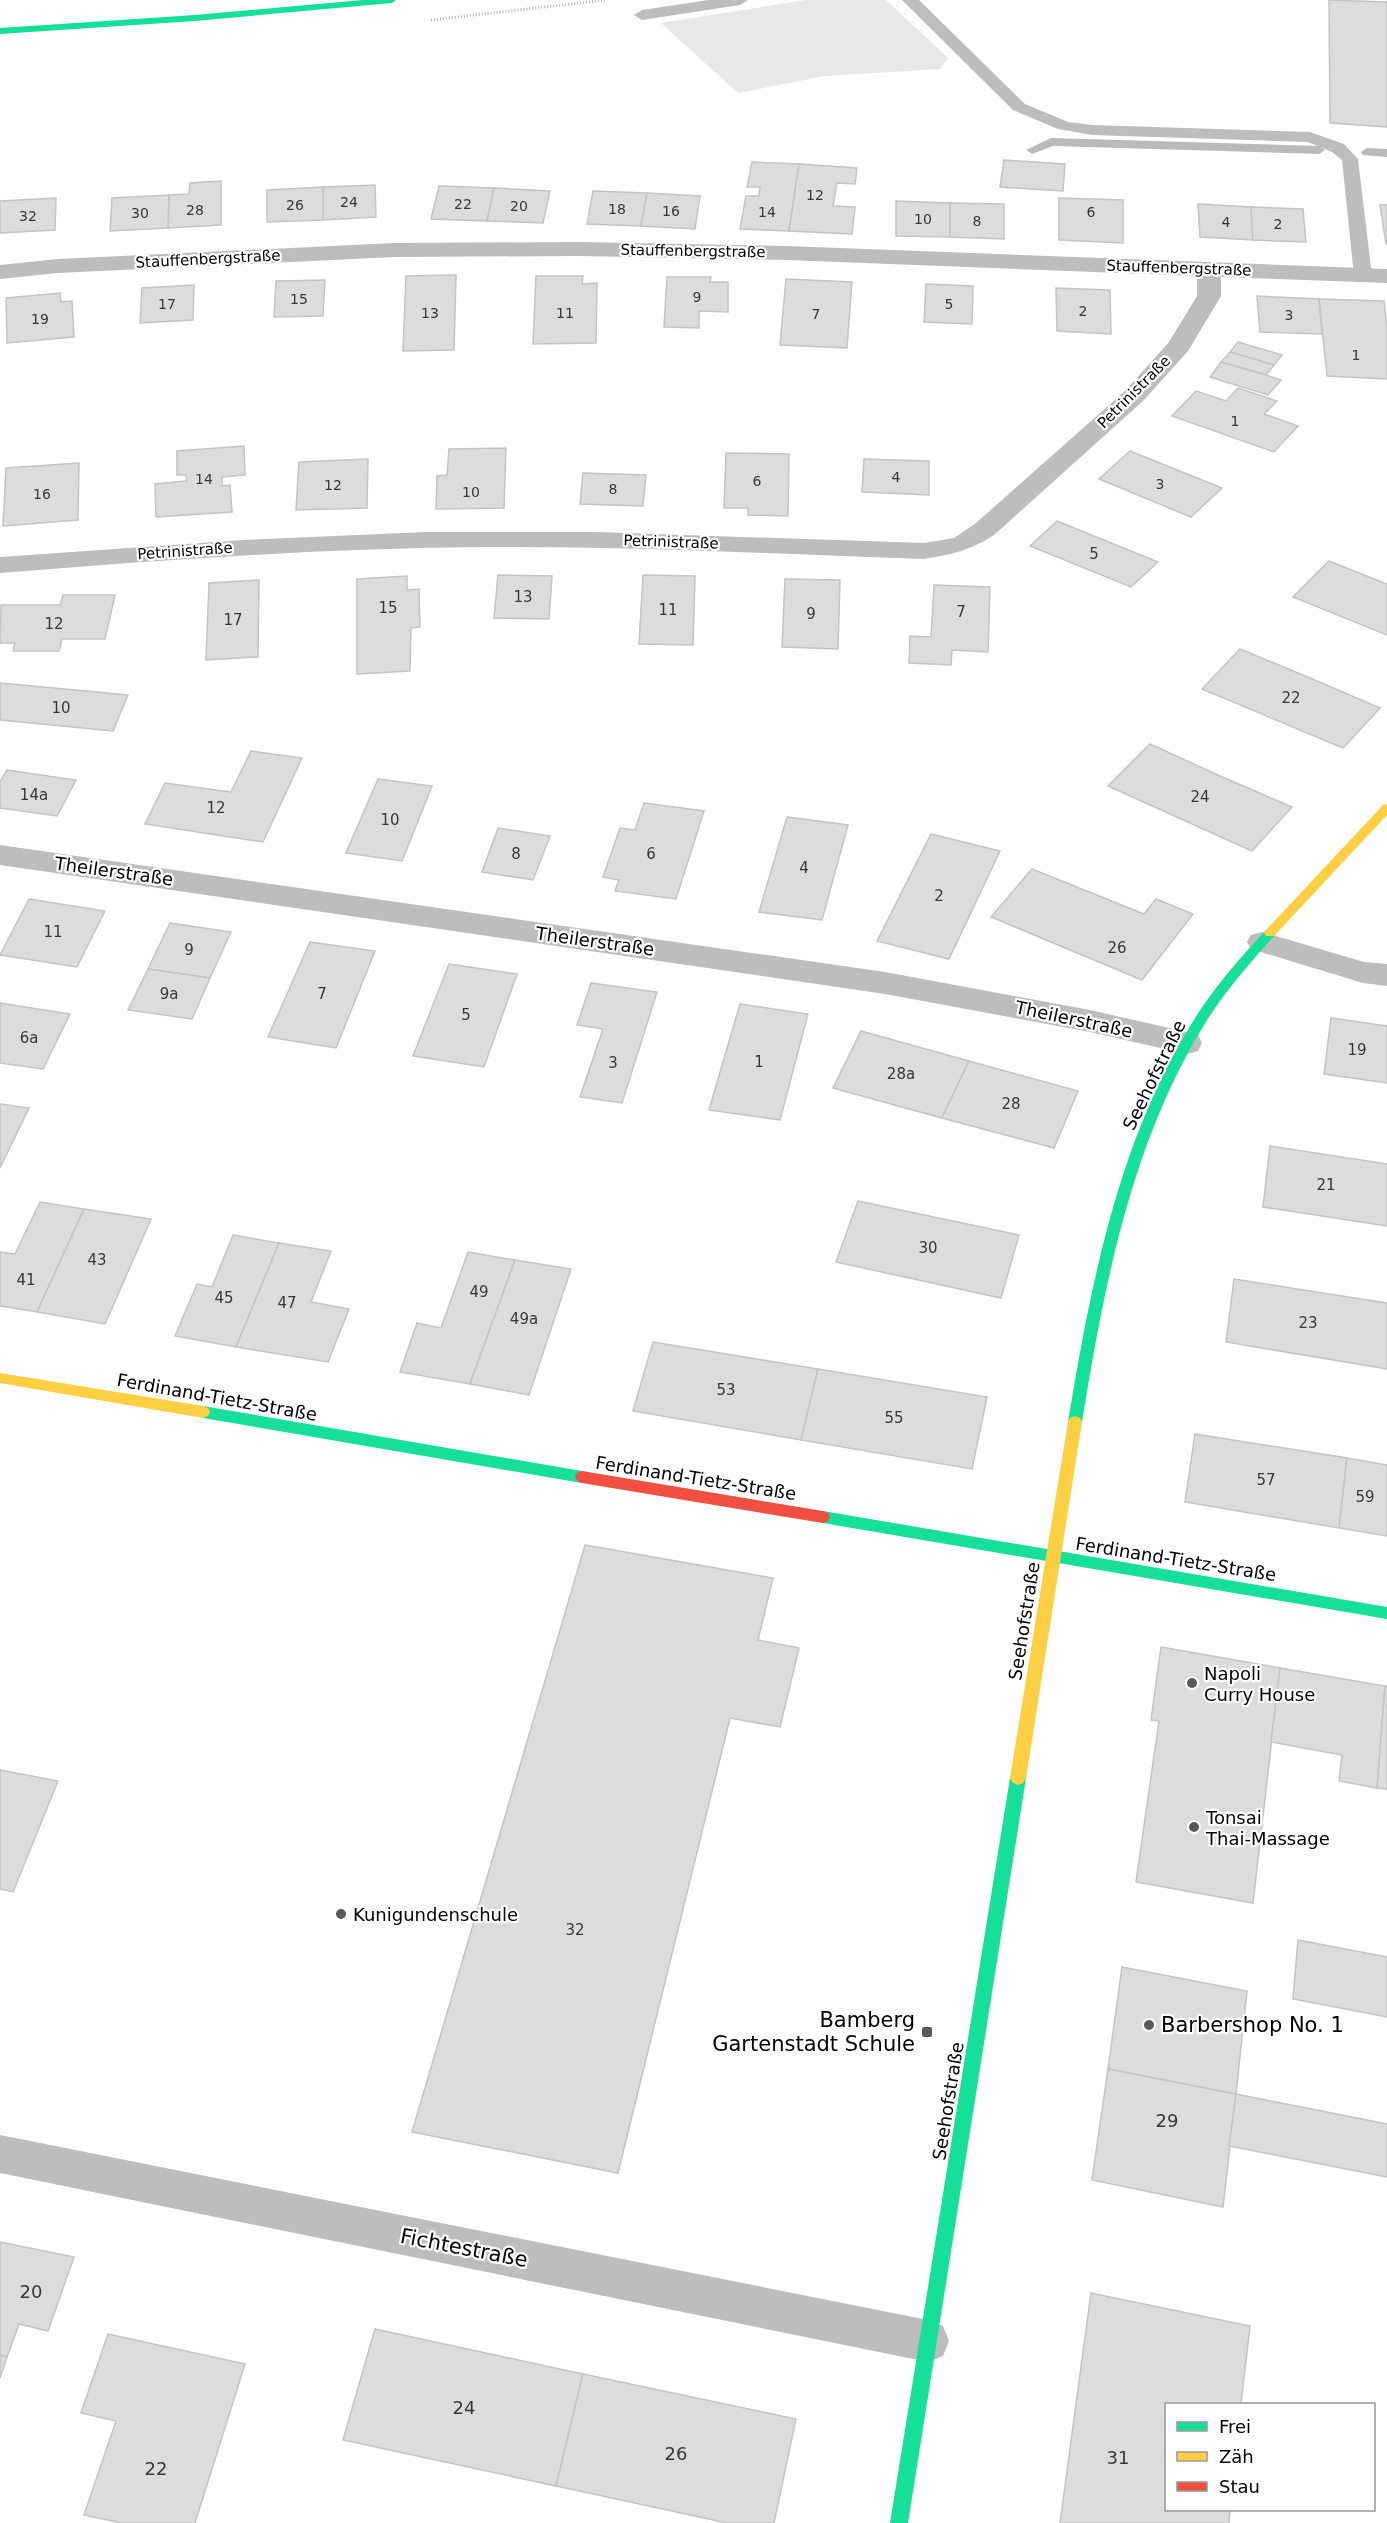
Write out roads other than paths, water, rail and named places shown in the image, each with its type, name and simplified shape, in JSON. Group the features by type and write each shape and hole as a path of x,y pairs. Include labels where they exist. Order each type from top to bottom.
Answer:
{"street":[{"path":"0,31 218,17 392,0"},
{"name":"Stauffenbergstraße","path":"0,272 58,266 383,251 567,249 787,253 1387,276"},
{"name":"Petrinistraße","path":"0,565 205,549 486,539 631,540 924,551 962,544 985,529 1125,404 1179,346 1209,296 1209,270"},
{"name":"Seehofstraße","path":"899,2523 1081,1382 1118,1213 1145,1129 1187,1043 1221,990 1262,942 1387,808"},
{"name":"Theilerstraße","path":"0,855 885,983 1090,1021 1187,1043"},
{"path":"1262,942 1363,972 1387,975"},
{"name":"Ferdinand-Tietz-Straße","path":"0,1378 1387,1613"},
{"name":"Fichtestraße","path":"0,2154 928,2341"}],"lane":[{"path":"642,15 740,0"},
{"path":"910,0 1019,107 1064,126 1092,130 1310,138 1338,148 1350,159 1363,276"}],"waterway":[{"path":"1032,150 1051,142 1319,150"},
{"path":"1367,152 1387,153"}],"place":[{"name":"Napoli Curry House","path":"1192,1683"},
{"name":"Tonsai Thai-Massage","path":"1194,1827"},
{"name":"Kunigundenschule","path":"341,1914"},
{"name":"Barbershop No. 1","path":"1149,2025"},
{"name":"Bamberg Gartenstadt Schule","path":"927,2032"}]}
